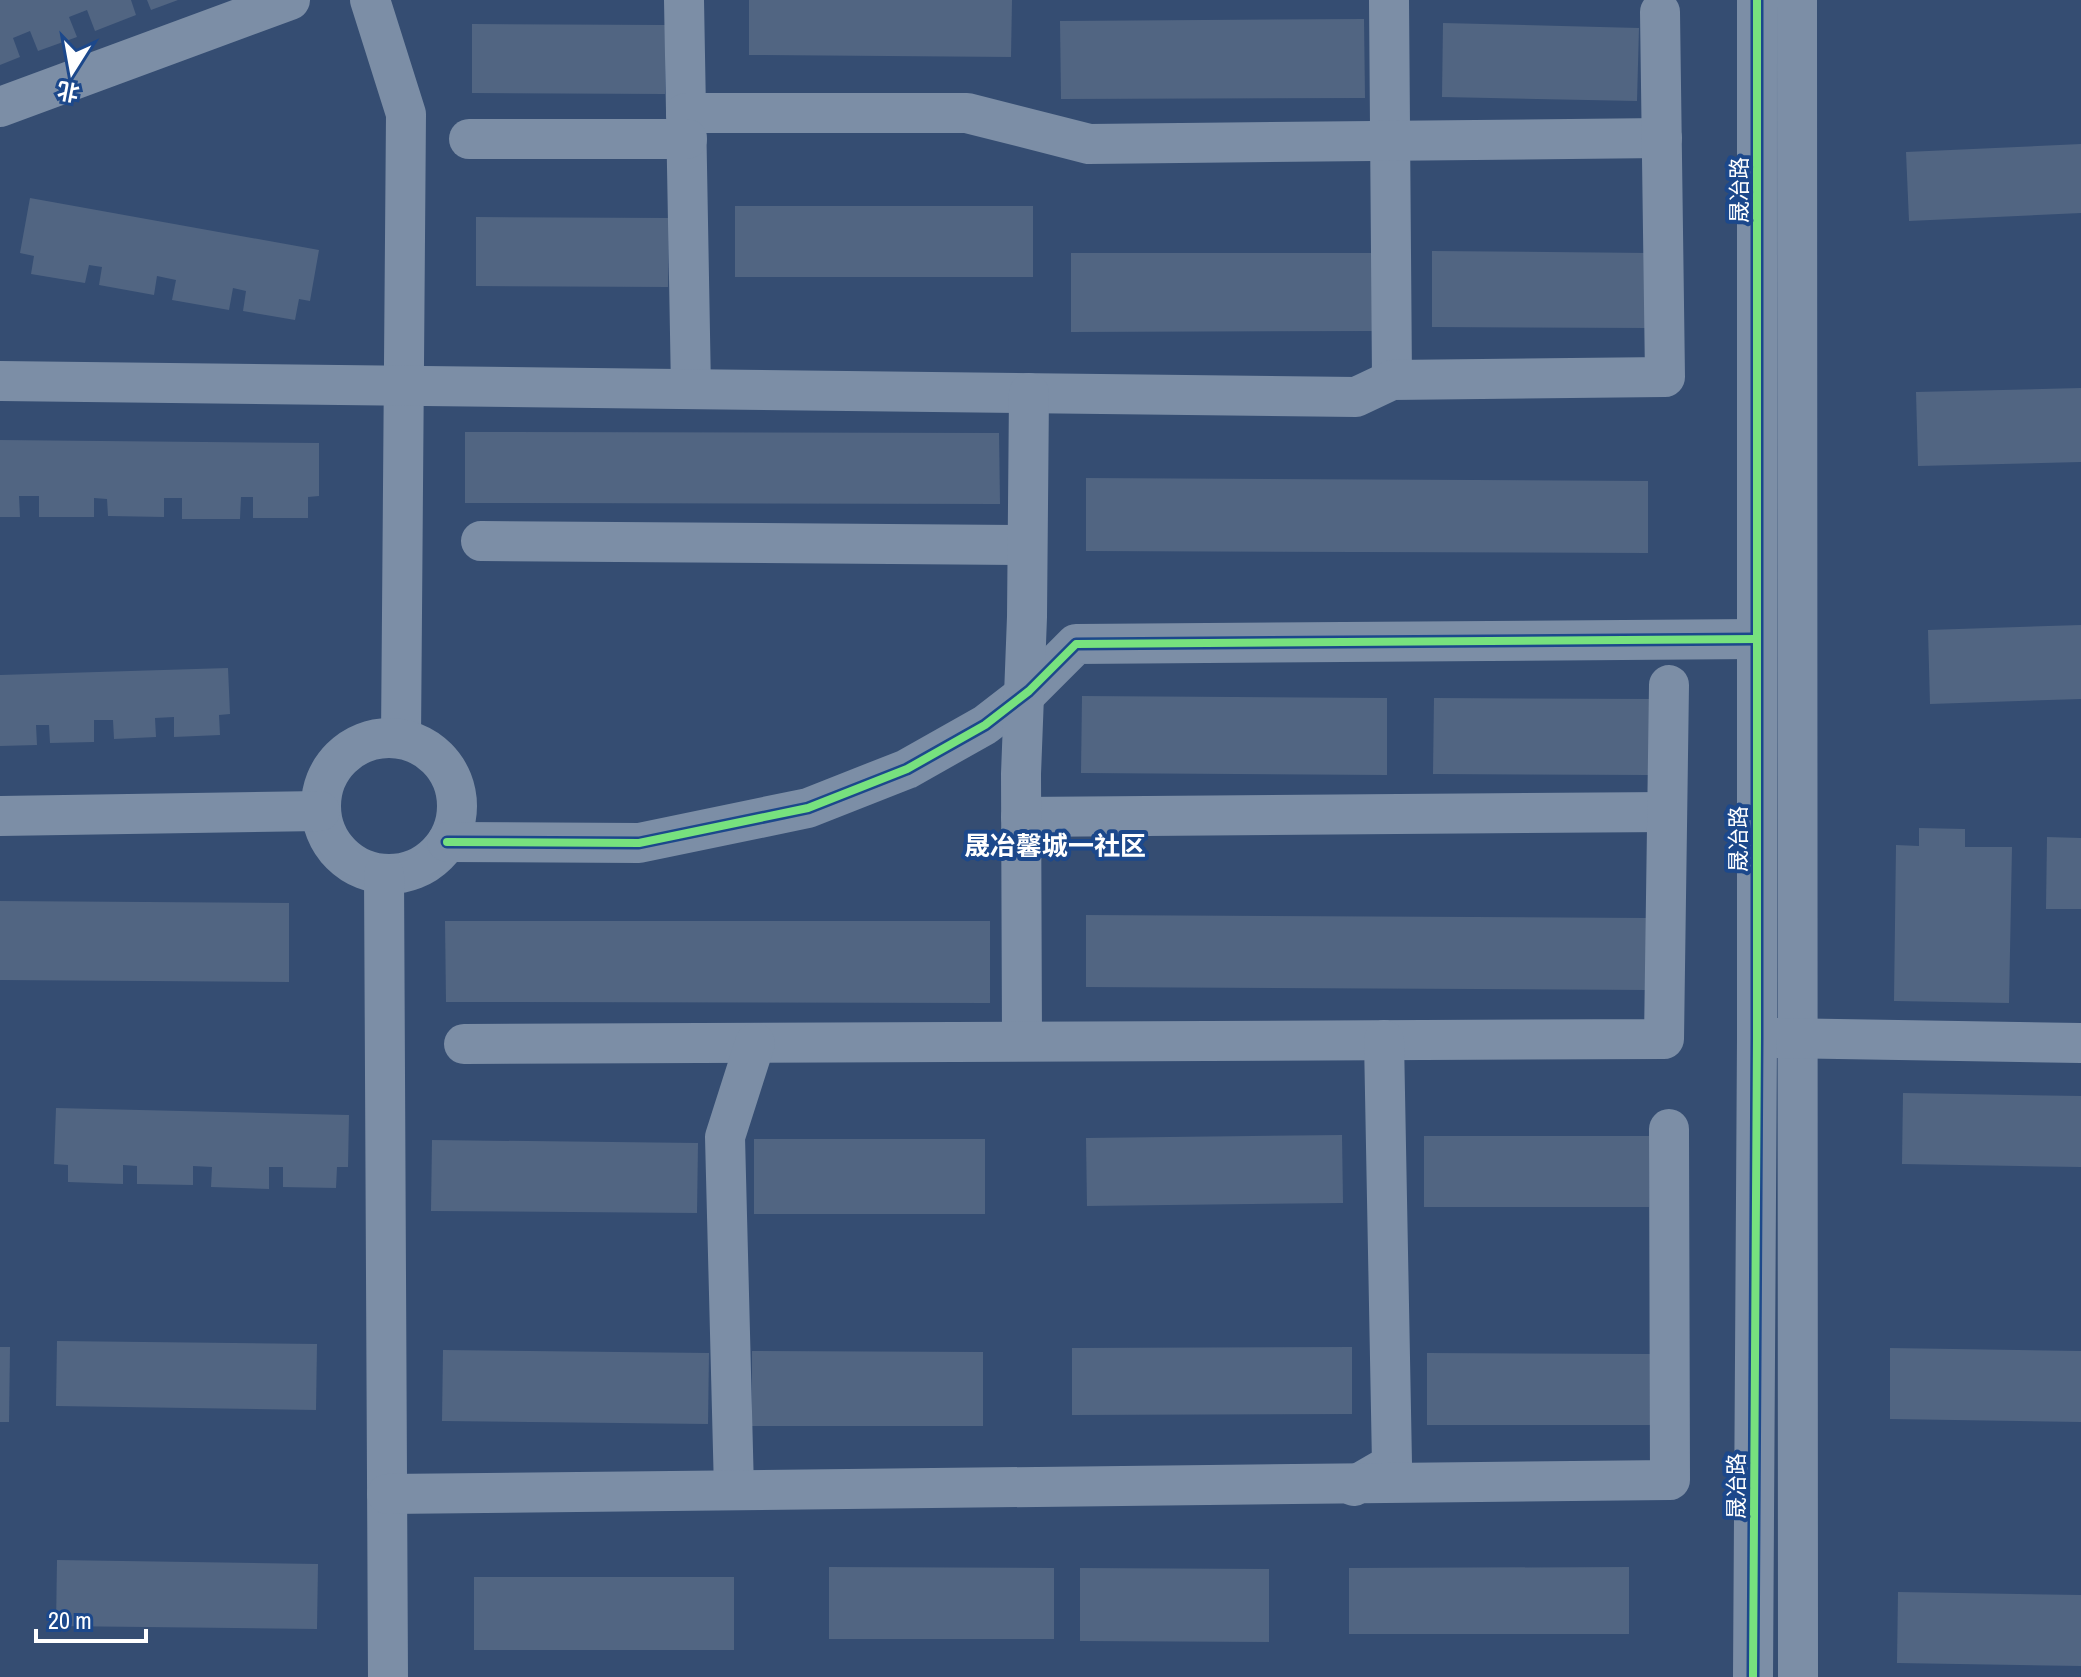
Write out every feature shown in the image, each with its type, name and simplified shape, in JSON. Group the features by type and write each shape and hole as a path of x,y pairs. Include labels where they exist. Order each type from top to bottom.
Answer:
{"street":[{"path":"0,107 290,0"},
{"path":"370,0 406,114 401,738"},
{"path":"684,0 691,389"},
{"path":"1389,0 1392,380"},
{"name":"晟冶路","path":"1753,1677 1757,1038 1757,0"},
{"path":"1797,0 1798,1677"},
{"path":"0,381 1356,397 1392,380 1665,377 1660,12"},
{"path":"469,139 967,113 1089,144 1662,138"},
{"path":"1022,1041 1021,817 1029,393"},
{"path":"481,541 1027,545"},
{"path":"447,842 639,843 808,808 907,769 985,725 1029,691 1076,644 1756,639"},
{"path":"464,1044 1664,1039 1669,685"},
{"path":"380,738 401,738 422,746 440,759 452,778 457,800 456,822 447,842 435,856 420,866 384,874 348,861 335,847 325,830 320,811 322,791 329,771 342,755 360,744 380,738"},
{"path":"0,816 320,811"},
{"path":"1021,817 1667,812"},
{"path":"384,874 388,1677"},
{"path":"1757,1038 2081,1043"},
{"path":"1309,1511 1392,1464 1384,1040"},
{"path":"734,1490 725,1137 755,1043"},
{"path":"387,1494 1670,1480 1669,1129"}],"building":[{"path":"0,0 131,0 136,15 95,31 87,10 69,17 77,37 38,51 30,31 13,38 20,57 0,65"},
{"path":"147,0 178,0 151,10"},
{"path":"749,0 1012,0 1011,57 749,55"},
{"path":"1364,19 1365,98 1061,99 1060,21"},
{"path":"1443,23 1639,28 1637,101 1442,97"},
{"path":"472,24 665,25 665,94 472,93"},
{"path":"2081,144 2081,213 1909,221 1906,152"},
{"path":"30,198 319,250 310,301 299,299 295,320 243,311 246,291 233,288 229,310 172,300 176,280 157,276 154,295 99,285 102,267 89,265 85,283 31,274 34,256 20,253"},
{"path":"735,206 1033,206 1033,277 735,277"},
{"path":"476,217 669,218 668,287 476,286"},
{"path":"1432,251 1649,253 1649,328 1432,327"},
{"path":"1071,253 1375,253 1376,331 1071,332"},
{"path":"2081,388 2081,462 1918,466 1916,392"},
{"path":"465,432 999,433 1000,504 465,503"},
{"path":"0,440 319,443 319,496 308,497 308,518 253,518 253,497 241,497 240,519 182,519 182,498 164,498 164,517 108,516 107,499 94,498 94,517 39,517 39,496 19,496 20,517 0,517"},
{"path":"1086,478 1648,481 1648,553 1086,551"},
{"path":"2081,625 2081,699 1930,704 1928,630"},
{"path":"228,668 230,714 219,715 220,735 174,737 174,717 155,718 156,737 114,739 113,720 94,720 94,742 50,743 49,725 36,725 37,745 0,746 0,675"},
{"path":"1082,696 1387,698 1387,775 1081,773"},
{"path":"1434,698 1651,699 1650,775 1433,774"},
{"path":"1919,828 1965,829 1965,847 2012,847 2009,1003 1894,1001 1896,845 1919,846"},
{"path":"2047,837 2081,838 2081,909 2046,909"},
{"path":"0,901 289,903 289,982 0,980"},
{"path":"1086,915 1647,918 1647,990 1086,987"},
{"path":"445,921 990,921 990,1003 446,1002"},
{"path":"1903,1093 2081,1096 2081,1167 1902,1164"},
{"path":"56,1108 349,1115 348,1167 337,1167 336,1188 283,1187 283,1167 269,1167 269,1189 211,1187 212,1167 193,1166 193,1185 137,1184 137,1166 123,1165 123,1184 68,1182 68,1165 54,1164"},
{"path":"1342,1135 1343,1203 1087,1206 1086,1138"},
{"path":"1424,1136 1649,1136 1649,1207 1424,1207"},
{"path":"754,1139 985,1139 985,1214 754,1214"},
{"path":"432,1140 698,1143 697,1213 431,1211"},
{"path":"57,1341 317,1344 316,1410 56,1406"},
{"path":"0,1347 10,1347 9,1422 0,1422"},
{"path":"1352,1347 1352,1414 1072,1415 1072,1348"},
{"path":"1890,1348 2081,1351 2081,1422 1890,1419"},
{"path":"443,1350 709,1353 708,1424 442,1421"},
{"path":"752,1351 983,1352 983,1426 752,1426"},
{"path":"1427,1353 1652,1354 1651,1425 1427,1425"},
{"path":"57,1560 318,1564 317,1629 56,1626"},
{"path":"829,1567 1054,1568 1054,1639 829,1639"},
{"path":"1629,1567 1629,1634 1349,1634 1349,1568"},
{"path":"1080,1568 1269,1569 1269,1642 1080,1641"},
{"path":"474,1577 734,1577 734,1650 474,1650"},
{"path":"1898,1592 2081,1595 2081,1666 1897,1663"}],"cycle path":[{"path":"1753,1677 1757,1038 1757,0"},
{"path":"447,842 639,843 808,808 907,769 985,725 1029,691 1076,644 1756,639"}],"district":[{"name":"晟冶馨城一社区","path":"1055,845"}]}
